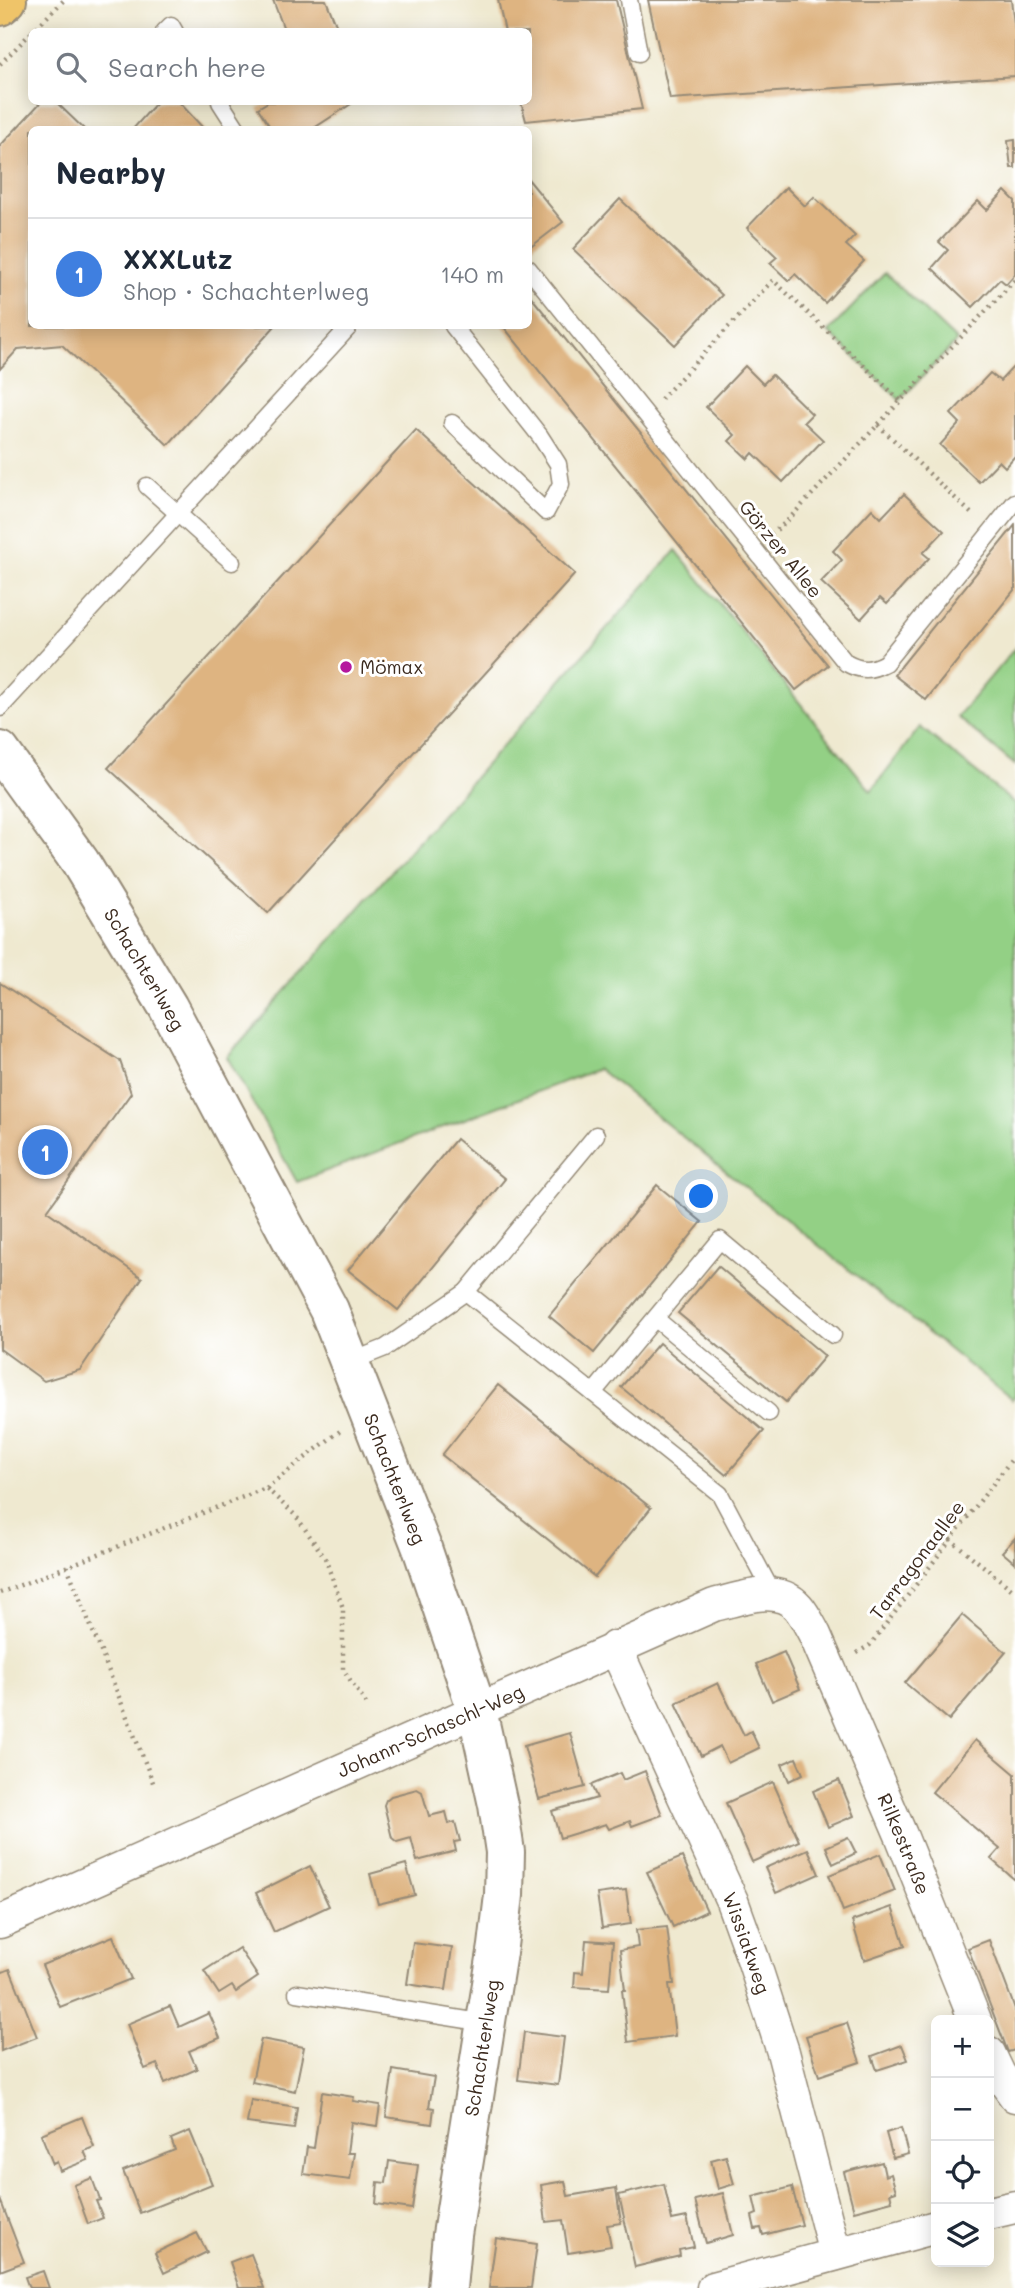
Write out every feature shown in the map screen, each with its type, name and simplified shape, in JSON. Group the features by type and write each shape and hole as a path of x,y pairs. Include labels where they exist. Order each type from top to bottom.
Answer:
{"main road":[{"path":"0,6 7,0"}],"street":[{"name":"Schachterlweg","path":"0,751 80,862 168,1007 329,1310 422,1548 477,1710 498,1805 505,1852 500,1933 447,2288"},
{"name":"Johann-Schaschl-Weg","path":"0,1922 615,1647 714,1605 772,1592"},
{"path":"772,1592 789,1599 798,1607 815,1635 829,1671"},
{"name":"Wissiakweg","path":"615,1647 732,1901 783,2052 835,2254"},
{"name":"Rilkestraße","path":"829,1671 901,1835 973,2015"},
{"path":"994,2064 1015,2096"},
{"path":"994,2212 1015,2207"},
{"path":"713,2288 931,2228"}],"lane":[{"path":"629,0 639,52"},
{"path":"222,105 235,126"},
{"name":"Görzer Allee","path":"532,273 846,663 858,669 871,670 885,663 1015,502"},
{"path":"0,708 346,329"},
{"path":"452,423 546,512 561,484 558,464 540,436 455,329"},
{"path":"146,486 232,562"},
{"path":"349,1362 385,1348 466,1292 596,1135"},
{"path":"593,1393 720,1240 834,1335"},
{"path":"466,1292 720,1494 772,1592"},
{"path":"656,1319 769,1413"},
{"path":"297,1993 486,2023"}],"path":[{"path":"36,28 64,0"},
{"path":"0,64 28,36"},
{"path":"646,414 773,280 900,401"},
{"path":"753,547 785,523 1015,280"},
{"path":"878,425 991,532"},
{"path":"0,1593 266,1488 351,1423"},
{"name":"Tarragonaallee","path":"829,1671 870,1644 1015,1455"},
{"path":"266,1488 296,1516 325,1558 344,1608 343,1669 366,1704"},
{"path":"950,1539 1015,1592"},
{"path":"67,1566 154,1785"}],"green space":[{"path":"885,273 957,341 900,400 828,332"},
{"path":"676,550 871,791 920,727 1015,804 1015,1397 1012,1400 598,1069 297,1182 227,1057"},
{"path":"1015,648 1015,765 957,717"}],"building":[{"path":"273,0 326,0 337,28 284,28"},
{"path":"498,0 616,0 642,109 526,121 522,105 532,105 532,28 504,28"},
{"path":"648,0 1011,0 1015,31 1015,76 670,99"},
{"path":"38,105 59,105 81,126 28,126 28,329 272,329 168,445 62,345 18,349 0,369 0,146"},
{"path":"154,105 182,105 201,126 136,126"},
{"path":"263,105 349,105 317,126 269,126 258,108"},
{"path":"1015,140 1015,168 1011,168 1008,141"},
{"path":"532,184 563,222 532,246"},
{"path":"786,187 805,206 814,197 855,236 846,245 864,261 825,303 795,274 789,281 770,263 777,257 747,228"},
{"path":"1005,191 1015,201 1015,274 1006,284 1000,279 973,307 932,268 948,250 939,242 978,201 987,210"},
{"path":"620,199 722,295 675,345 573,249"},
{"path":"532,298 828,665 796,690 505,329 532,329"},
{"path":"1015,365 1015,456 1005,467 999,461 979,482 940,445 960,423 951,414 990,373 1000,381"},
{"path":"745,366 763,384 772,375 812,414 804,422 823,440 783,482 753,453 748,459 729,441 735,435 706,407"},
{"name":"Mömax","path":"416,430 575,574 268,913 108,768"},
{"path":"904,494 944,531 923,553 929,558 887,604 880,598 861,619 821,582 842,560 833,551 872,509 881,518"},
{"path":"1015,525 1015,589 926,700 894,675"},
{"path":"0,983 120,1061 131,1093 47,1211 142,1278 80,1370 44,1381 0,1349"},
{"path":"456,1139 505,1179 398,1310 348,1270"},
{"path":"657,1185 702,1222 594,1353 549,1316"},
{"path":"718,1266 825,1356 786,1402 678,1313"},
{"path":"659,1343 764,1431 726,1475 621,1387"},
{"path":"498,1385 651,1508 595,1577 442,1455"},
{"path":"1015,1538 1015,1563 1002,1552"},
{"path":"962,1615 1006,1652 949,1720 905,1683"},
{"path":"784,1652 800,1689 772,1701 756,1664"},
{"path":"718,1683 744,1735 751,1731 759,1748 728,1763 720,1746 701,1756 676,1703"},
{"path":"570,1733 585,1787 539,1799 524,1746"},
{"path":"975,1740 1015,1774 1015,1880 991,1859 1000,1849 932,1792"},
{"path":"796,1758 803,1774 789,1781 782,1764"},
{"path":"645,1771 662,1815 632,1826 630,1821 609,1829 606,1824 560,1838 552,1811 597,1798 591,1785 620,1773 623,1780"},
{"path":"839,1780 854,1816 828,1827 813,1791"},
{"path":"773,1782 799,1841 752,1862 726,1803"},
{"path":"417,1789 422,1792 429,1816 446,1812 449,1824 455,1822 460,1841 454,1842 456,1851 417,1861 411,1838 397,1842 392,1838 384,1805 386,1800"},
{"path":"848,1837 856,1853 833,1864 826,1847"},
{"path":"808,1849 819,1874 776,1893 765,1868"},
{"path":"880,1854 895,1891 843,1911 829,1875"},
{"path":"682,1857 707,1911 673,1927 647,1872"},
{"path":"406,1864 415,1895 378,1904 370,1874"},
{"path":"310,1866 329,1906 274,1932 256,1893"},
{"path":"626,1890 631,1924 602,1928 597,1894"},
{"path":"892,1907 905,1946 864,1960 852,1921"},
{"path":"667,1927 674,1984 669,1984 675,2036 628,2042 620,1950 638,1947 636,1930"},
{"path":"113,1936 131,1979 60,2007 42,1965"},
{"path":"586,1940 613,1942 609,1989 574,1987 575,1972 583,1973"},
{"path":"989,1940 1015,2009 1015,2050 1008,2052 968,1948"},
{"path":"413,1943 452,1948 446,1990 407,1984"},
{"path":"239,1948 258,1977 236,1992 232,1986 219,1994 204,1971"},
{"path":"10,1969 37,2037 1,2051 0,1973"},
{"path":"170,2006 179,2027 209,2013 220,2038 189,2051 197,2069 165,2083 157,2064 145,2069 127,2024"},
{"path":"847,2023 860,2062 819,2076 806,2036"},
{"path":"524,2032 564,2037 558,2085 518,2080"},
{"path":"261,2039 304,2047 295,2091 252,2082"},
{"path":"902,2045 908,2060 877,2070 872,2056"},
{"path":"393,2070 434,2077 429,2107 434,2108 432,2124 386,2117"},
{"path":"322,2092 354,2097 353,2101 380,2105 377,2126 351,2122 347,2153 354,2153 350,2180 303,2174 307,2147 314,2148"},
{"path":"251,2100 297,2107 294,2129 247,2123"},
{"path":"82,2117 94,2147 84,2151 88,2160 60,2171 57,2162 53,2164 41,2134"},
{"path":"901,2128 908,2154 893,2158 886,2133"},
{"path":"190,2131 212,2184 140,2213 123,2171 175,2150 171,2139"},
{"path":"726,2156 734,2184 718,2189 711,2160"},
{"path":"389,2161 418,2165 412,2209 376,2204 378,2182 386,2183"},
{"path":"882,2162 885,2176 891,2174 896,2191 890,2193 892,2201 854,2211 844,2172"},
{"path":"92,2178 100,2200 96,2201 103,2218 88,2224 74,2185"},
{"path":"565,2181 568,2196 616,2188 621,2223 607,2225 611,2246 568,2253 563,2220 546,2222 541,2185"},
{"path":"664,2184 672,2220 687,2217 694,2247 679,2250 680,2256 635,2267 619,2195"},
{"path":"792,2187 802,2225 763,2235 761,2228 755,2229 752,2216 757,2214 753,2197"},
{"path":"723,2193 733,2235 706,2243 695,2200"},
{"path":"0,2199 24,2262 0,2271"},
{"path":"197,2233 207,2252 164,2273 155,2253"},
{"path":"496,2238 537,2244 531,2288 489,2288"},
{"path":"251,2254 264,2288 239,2288 230,2262"},
{"path":"43,2271 49,2288 29,2288 25,2277"}],"place":[{"name":"Mömax","path":"346,667"},
{"name":"XXXLutz","path":"45,1152"}]}
